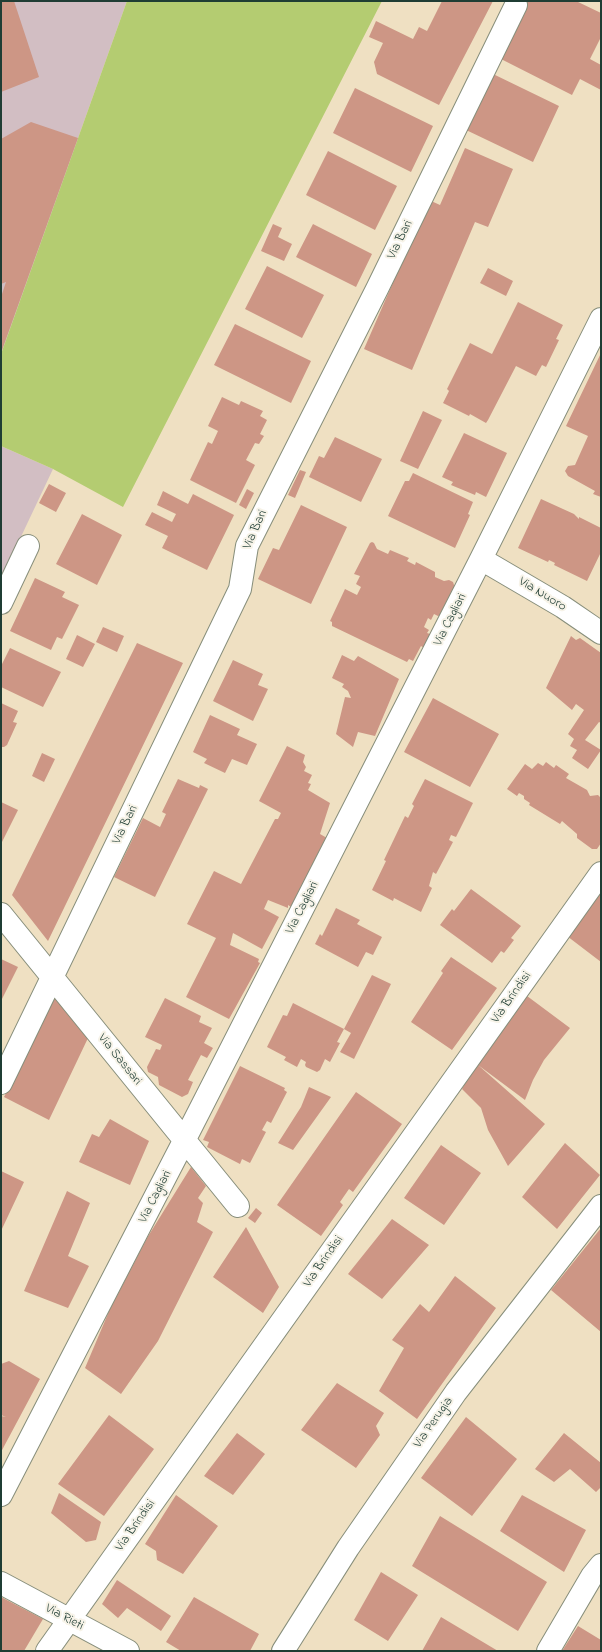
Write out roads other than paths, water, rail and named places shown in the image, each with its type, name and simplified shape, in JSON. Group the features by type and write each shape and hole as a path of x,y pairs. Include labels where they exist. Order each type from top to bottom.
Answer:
{"street":[{"name":"Via Bari","path":"1,1082 240,589 246,546 377,289 516,5"},
{"name":"Via Cagliari","path":"1,1495 481,560 601,319"},
{"path":"1,603 28,546"},
{"name":"Via Nuoro","path":"481,560 563,607 601,633"},
{"name":"Via Brindisi","path":"47,1651 601,873"},
{"name":"Via Sassari","path":"1,914 238,1206"},
{"name":"Via Perugia","path":"283,1651 348,1548 456,1392 601,1206"},
{"path":"548,1651 592,1576 601,1565"},
{"name":"Via Rieti","path":"1,1583 128,1651"}]}
